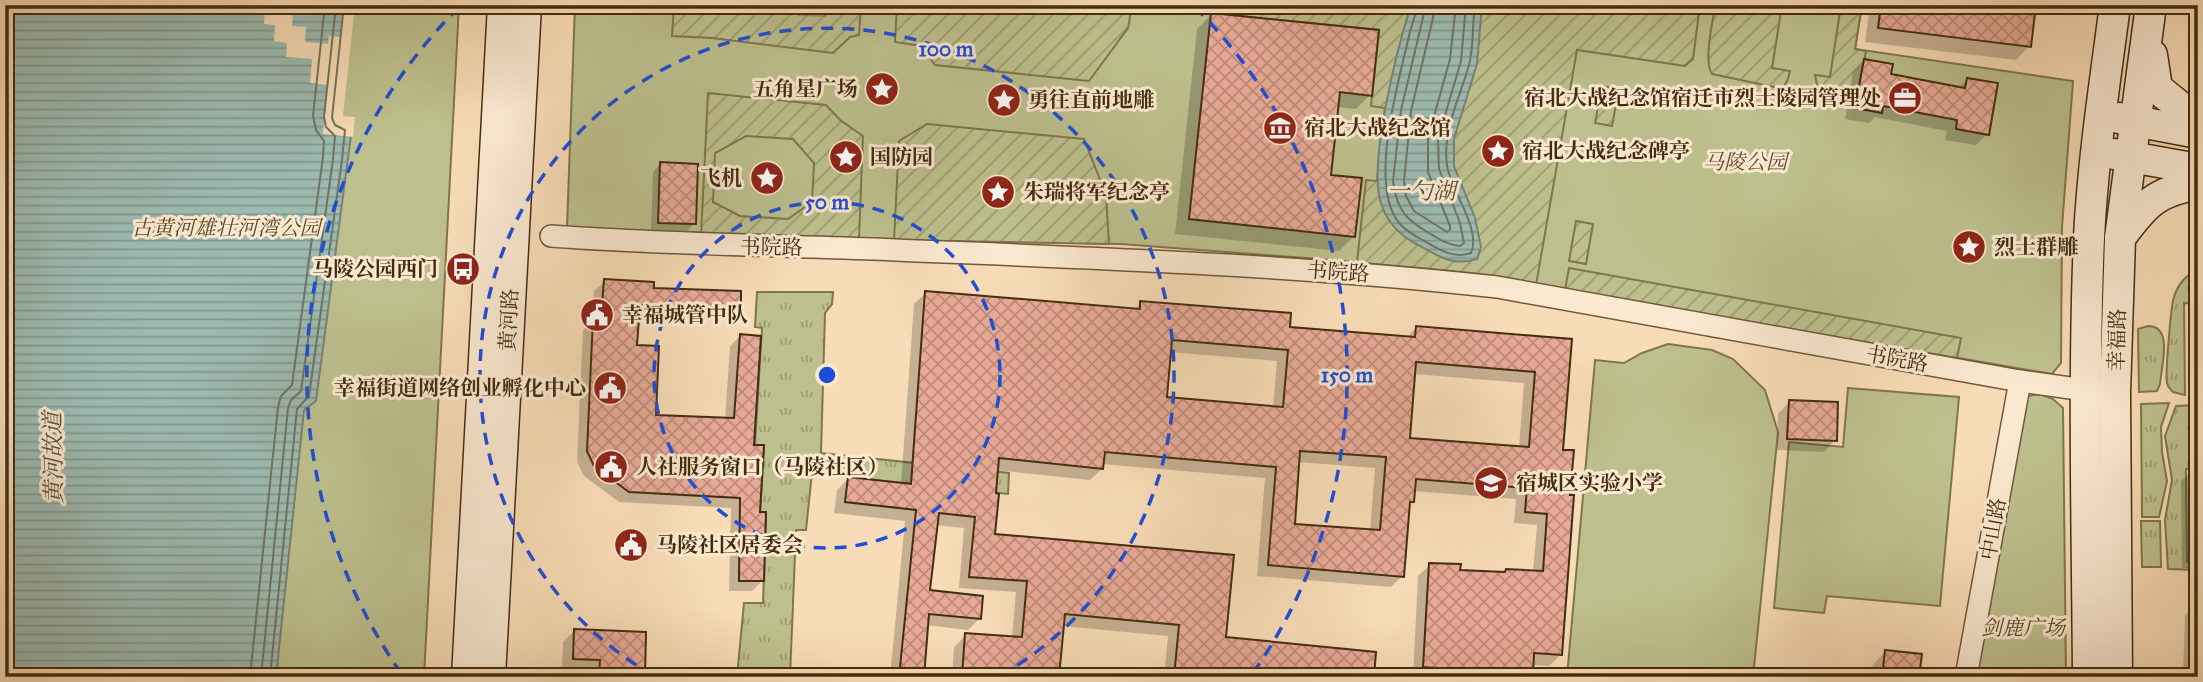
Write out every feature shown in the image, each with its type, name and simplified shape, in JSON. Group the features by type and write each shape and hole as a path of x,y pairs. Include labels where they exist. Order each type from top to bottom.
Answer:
{"main road":[{"name":"黄河路","path":"467,677 503,5"},
{"name":"黄河路","path":"490,677 526,5"},
{"path":"2115,5 2101,115 2198,133"},
{"path":"2150,13 2157,88 2184,110 2198,117"},
{"name":"幸福路","path":"2117,677 2115,393 2120,238 2150,13"},
{"name":"幸福路","path":"2088,677 2086,390 2090,235 2101,115"},
{"path":"2096,152 2198,169"},
{"path":"2120,238 2150,201 2178,188 2198,184"}],"street":[{"name":"书院路","path":"551,236 662,244 1097,257 1427,279 1497,287 2020,381 2115,393"},
{"name":"中山路","path":"1966,677 2020,381"}],"green space":[{"name":"古黄河雄壮河湾公园","path":"5,5 459,5 424,677 5,677"},
{"name":"马陵公园","path":"575,5 1862,5 1855,49 2073,81 2062,227 2061,363 2052,374 1536,285 1357,262 1121,244 643,234 567,227"},
{"path":"674,5 861,5 859,35 850,37 833,53 712,38 672,36"},
{"path":"897,5 1132,5 1128,28 1089,81 935,65 921,46 895,42"},
{"path":"1212,5 1700,5 1693,59 1685,66 1577,50 1536,285 1357,262 1366,180 1377,181 1385,108 1371,106 1379,30 1211,13"},
{"path":"1715,5 1782,5 1772,68 1790,71 1784,86 1779,88 1712,74 1708,51"},
{"path":"1841,5 1862,5 1855,49 1866,51 1857,101 1823,94 1818,90 1815,75 1830,77"},
{"path":"1602,86 1619,89 1612,126 1595,123"},
{"path":"708,93 826,105 840,120 863,136 859,239 701,236","holes":["746,136 793,139 814,163 812,202 788,219 740,216 713,202 715,153"]},
{"path":"927,124 1084,139 1106,195 1109,244 894,240 899,141"},
{"path":"1576,221 1593,224 1586,264 1569,261"},
{"path":"1569,268 1961,338 1957,358 1565,290"},
{"path":"2198,269 2198,304 2184,303 2185,395 2173,392 2167,383 2170,326 2178,288 2186,277"},
{"path":"757,292 833,292 832,304 825,313 821,453 1009,473 1008,494 812,473 806,530 796,530 790,677 737,677 744,603 763,603 766,513 760,512 764,446 755,445 762,328 755,327"},
{"path":"2148,326 2156,328 2163,340 2160,384 2157,391 2139,392 2138,329"},
{"path":"1668,344 1712,350 1733,359 1765,390 1778,432 1753,677 1567,677 1595,360 1624,363"},
{"path":"1848,388 1959,397 1940,606 1827,596 1824,613 1774,608 1789,442 1843,447"},
{"name":"剑鹿广场","path":"2040,394 2053,399 2063,408 2066,677 1972,677 2024,403 2028,396"},
{"path":"2169,403 2161,427 2167,481 2159,517 2142,517 2141,404"},
{"path":"2198,405 2198,468 2186,469 2187,562 2198,563 2198,570 2168,569 2165,520 2172,480 2165,436 2176,406"},
{"path":"2141,521 2160,521 2161,567 2142,567"}],"water":[{"name":"古黄河雄壮河湾公园","path":"5,5 351,5 339,119 353,120 316,401 304,410 276,677 5,677"},
{"name":"一勺湖","path":"1411,5 1482,5 1477,64 1454,139 1454,166 1475,218 1481,247 1477,259 1469,261 1448,260 1409,240 1397,231 1382,206 1378,188 1381,137 1392,77"}],"pier":[{"path":"253,5 280,5 280,11 293,13 292,26 306,27 305,42 328,44 329,36 341,37 344,5 355,5 343,116 355,117 353,137 323,134 328,85 310,83 312,59 286,57 287,43 274,41 275,25 264,24 265,9"}],"building":[{"path":"1881,5 2036,5 2031,47 1878,28"},
{"path":"1211,13 1379,30 1372,96 1340,92 1331,175 1362,178 1355,237 1189,219"},
{"path":"1864,59 1893,64 1891,74 1965,88 1967,78 1998,83 1989,135 1956,129 1957,120 1883,106 1882,113 1855,108"},
{"path":"660,162 698,164 696,224 658,223"},
{"path":"604,279 654,282 654,288 741,291 741,310 640,305 637,345 659,346 656,415 734,418 740,334 761,336 754,445 764,445 760,512 766,512 764,581 739,581 740,498 629,492 594,466 587,451 593,318 601,319"},
{"path":"925,291 1140,309 1140,301 1291,313 1290,327 1415,337 1416,326 1572,339 1563,450 1574,450 1570,495 1574,495 1562,655 1534,653 1533,676 1423,667 1429,563 1461,564 1460,570 1543,571 1547,514 1525,512 1527,488 1416,479 1414,502 1410,502 1404,577 1268,565 1276,467 1105,452 1103,469 999,458 995,534 1234,555 1226,637 1376,652 1374,677 1174,677 1179,625 1065,614 1059,677 962,677 965,633 1022,637 1027,581 969,577 975,517 939,513 930,590 983,596 981,619 929,614 924,677 899,677 916,510 845,502 848,477 911,484","holes":["1172,340 1288,350 1283,407 1167,397","1416,362 1535,372 1529,447 1410,438","1300,451 1386,457 1380,530 1295,524"]},
{"path":"1789,400 1838,402 1837,441 1787,439"},
{"path":"574,629 646,632 645,677 599,677 600,660 573,659"},
{"path":"1885,650 1922,654 1919,677 1882,677"}],"place":[{"name":"五角星广场","path":"882,89"},
{"name":"宿北大战纪念馆宿迁市烈士陵园管理处","path":"1905,98"},
{"name":"勇往直前地雕","path":"1004,100"},
{"name":"宿北大战纪念馆","path":"1280,128"},
{"name":"宿北大战纪念碑亭","path":"1498,151"},
{"name":"国防园","path":"846,157"},
{"name":"飞机","path":"767,178"},
{"name":"朱瑞将军纪念亭","path":"998,192"},
{"name":"烈士群雕","path":"1969,247"},
{"name":"马陵公园西门","path":"463,269"},
{"name":"幸福城管中队","path":"597,315"},
{"name":"幸福街道网络创业孵化中心","path":"610,388"},
{"name":"人社服务窗口（马陵社区）","path":"611,467"},
{"name":"宿城区实验小学","path":"1491,483"},
{"name":"马陵社区居委会","path":"631,545"}],"water label":[{"name":"黄河故道","path":"53,458"}]}
